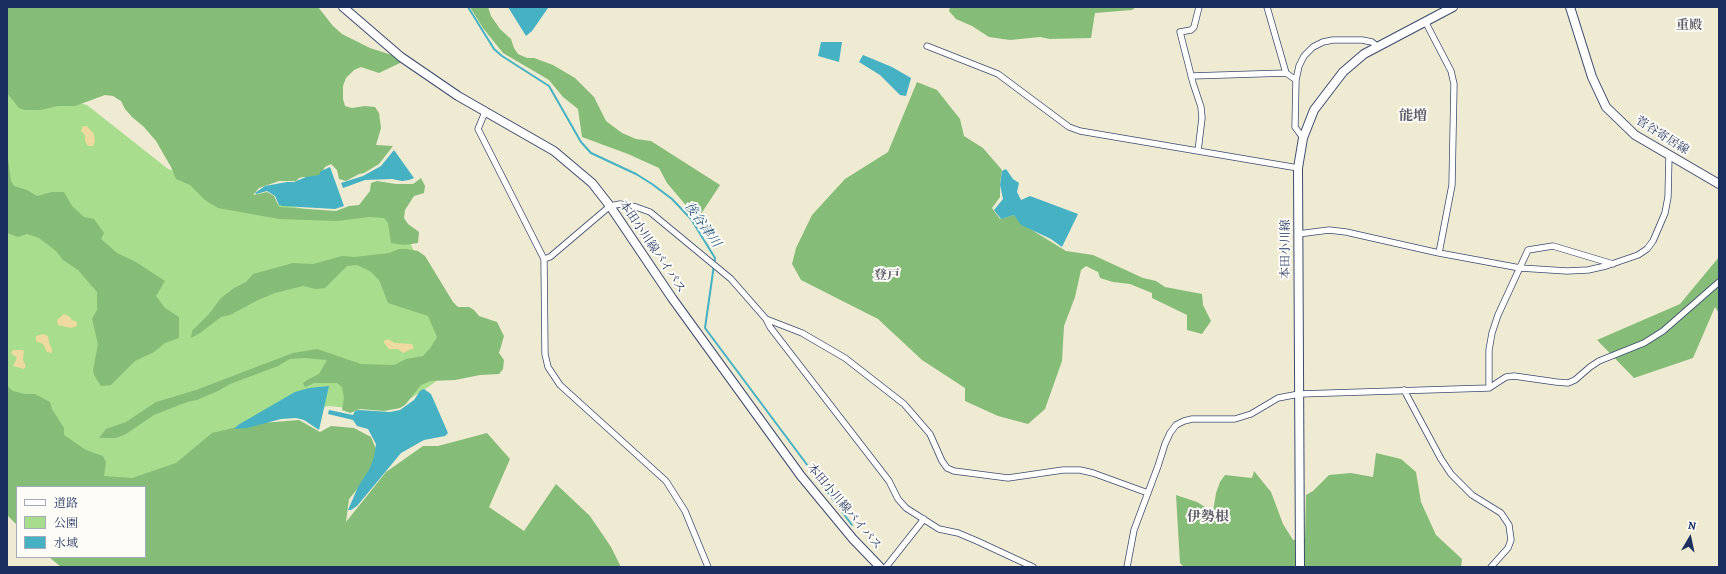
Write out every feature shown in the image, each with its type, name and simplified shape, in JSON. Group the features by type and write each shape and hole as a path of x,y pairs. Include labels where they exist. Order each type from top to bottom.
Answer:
{"main road":[{"name":"本田小川線バイパス","path":"343,7 401,56 458,96 560,156 592,183 610,206 672,298 801,476 826,509 880,567"},
{"name":"菅谷寄居線","path":"1570,7 1592,77 1606,108 1635,135 1719,184"},
{"name":"本田小川線","path":"1300,567 1298,168 1304,138 1314,110 1343,72 1364,54 1426,23 1449,8"}],"street":[{"path":"1198,151 1202,107 1191,76 1180,32 1191,30 1194,27 1199,7"},
{"path":"1267,7 1286,73"},
{"path":"1426,23 1451,71 1454,84 1452,185 1438,253"},
{"path":"1304,138 1295,127 1296,80 1299,66 1304,56 1313,47 1323,42 1334,40 1362,40 1372,42 1378,47"},
{"path":"927,46 998,74 1069,128 1298,168"},
{"path":"1191,76 1286,73 1296,80"},
{"path":"485,112 478,129 544,258 545,354 548,367 560,385 666,481 685,511 708,567"},
{"path":"1298,234 1329,230 1346,232 1438,253 1520,268 1567,271 1588,270 1613,264 1638,255 1654,241 1665,213 1668,197 1669,155"},
{"path":"544,258 550,257 610,206 620,204 636,207 650,212 731,279 766,319 770,327 889,481 898,499 906,508 939,528 958,533 1033,567"},
{"path":"1489,388 1489,350 1492,332 1498,314 1528,250 1553,246 1613,264"},
{"path":"1127,567 1134,530 1165,444 1176,425 1192,419 1235,419 1251,414 1278,398 1299,394 1489,388 1506,377 1514,376 1556,382 1568,382 1575,380 1599,361 1644,342 1663,331 1719,282"},
{"path":"766,319 802,333 845,358 898,399 930,434 942,461 947,468 954,471 1008,478 1063,470 1080,470 1093,473 1148,493"},
{"path":"1404,390 1441,459 1451,474 1472,495 1501,513 1509,524 1511,540 1508,548 1491,567"},
{"path":"886,567 924,519"}],"green space":[{"path":"7,7 318,7 333,26 342,34 370,48 398,57 402,62 379,73 361,67 354,70 346,78 343,86 343,99 345,106 352,108 365,106 375,107 379,113 381,128 376,145 393,146 379,164 346,181 339,179 337,170 331,164 325,167 318,178 303,177 296,181 279,181 259,188 253,195 267,192 274,196 279,207 336,211 349,206 359,205 370,191 371,183 377,181 396,184 413,184 421,178 425,186 424,193 414,196 405,210 404,218 408,224 419,232 418,243 404,245 391,243 388,223 384,218 369,217 337,221 279,219 218,208 205,200 190,185 176,179 156,141 125,109 121,101 113,96 105,95 75,106 58,106 40,110 25,110 19,108 7,93"},
{"path":"470,7 488,7 491,16 500,29 511,39 518,54 553,65 575,78 594,97 606,121 622,133 636,139 651,141 720,185 701,214 695,216 667,183 659,168 628,154 582,137 578,109 563,97 549,80 503,53 483,28"},
{"path":"950,7 1136,7 1132,10 1095,13 1091,38 1050,39 1040,37 1010,40 989,37 972,26 956,19 949,11"},
{"path":"7,63 55,97 87,105 168,169 259,200 330,214 396,212 440,308 470,355 431,385 396,408 361,409 328,406 276,418 183,470 118,486 113,486 7,398"},
{"path":"917,82 937,90 960,119 964,136 983,148 1002,170 1000,197 992,208 1000,219 1014,215 1022,224 1066,251 1093,255 1143,278 1156,281 1165,287 1202,294 1203,305 1211,321 1202,334 1187,330 1187,315 1152,298 1152,293 1130,284 1113,282 1100,278 1098,272 1086,266 1081,270 1075,297 1064,326 1062,361 1045,409 1028,424 998,416 965,401 965,388 922,360 878,319 801,280 792,264 796,248 812,215 845,179 888,152"},
{"path":"7,152 11,181 14,186 27,190 37,196 52,192 64,192 72,206 84,217 94,219 104,233 101,239 117,253 136,262 165,281 156,296 165,308 179,317 179,338 165,343 154,352 135,361 111,385 101,386 94,375 93,370 98,344 92,319 97,310 97,292 78,270 63,260 56,251 39,238 27,234 18,237 7,233"},
{"path":"399,249 418,251 425,256 453,302 458,307 469,307 479,316 497,322 504,336 499,353 504,360 503,369 499,374 480,375 455,380 430,381 421,385 405,405 400,408 384,411 360,409 350,413 342,410 344,398 342,387 337,383 314,383 305,387 303,383 319,374 327,360 305,358 290,359 278,366 230,384 197,400 187,402 154,415 126,434 116,438 99,438 106,429 126,422 156,402 196,390 293,353 317,349 361,364 394,365 406,359 423,356 437,337 428,316 388,303 379,280 370,271 357,265 347,266 325,288 316,289 303,286 275,293 230,315 221,317 191,338 192,331 209,314 221,298 234,288 246,282 253,274 293,263 313,264 342,256 354,257 389,253"},
{"path":"1719,257 1719,313 1715,307 1693,358 1634,378 1597,340 1680,304"},
{"path":"7,386 13,391 25,394 35,394 50,402 52,409 64,428 64,435 86,450 103,456 106,462 104,476 132,478 176,463 212,433 250,424 299,420 320,432 331,426 354,428 371,437 379,456 364,481 349,499 346,522 386,472 423,446 438,446 487,433 510,459 489,507 524,531 556,484 590,516 611,547 621,567 61,567 50,558 146,558 146,486 16,486 16,524 7,515"},
{"path":"1376,453 1401,459 1416,472 1421,502 1436,535 1462,559 1461,567 1184,567 1180,563 1176,495 1197,502 1213,512 1216,493 1220,482 1225,475 1252,478 1254,471 1271,492 1283,524 1293,540 1305,538 1306,495 1313,491 1329,475 1351,473 1373,477"}],"sand":[{"path":"83,126 87,126 94,134 95,142 93,146 88,146 85,141 85,135 81,131"},
{"path":"64,314 77,322 77,326 71,328 58,325 57,320"},
{"path":"43,334 48,336 52,353 47,352 43,344 36,341 36,336"},
{"path":"388,339 395,343 412,344 414,348 403,353 398,349 389,349 384,343 384,341"},
{"path":"14,350 24,351 23,360 26,366 24,369 13,366 17,358 11,353"}],"water":[{"path":"508,7 548,8 532,31 526,36"},
{"path":"821,42 842,42 839,62 818,56"},
{"path":"863,55 892,67 911,78 906,96 900,95 880,75 859,62"},
{"path":"394,150 414,178 402,181 392,179 365,180 343,188 341,183 363,176 381,166"},
{"path":"330,167 344,206 335,209 282,206 279,205 275,196 267,191 255,193 265,186 294,182 306,177 319,175 321,171"},
{"path":"1006,169 1013,179 1019,183 1017,192 1021,200 1030,196 1078,214 1062,247 1051,239 1021,225 1014,215 1001,219 994,210 1003,199 1000,185 1002,171"},
{"path":"329,386 319,430 304,420 296,418 281,419 247,428 234,429 238,425 295,392 309,388"},
{"path":"424,389 431,394 448,433 445,436 424,440 401,453 357,506 351,510 348,510 358,487 370,468 374,457 376,444 368,429 357,426 353,420 328,414 329,410 353,415 355,411 359,410 390,412 400,410 414,400 420,391"}],"waterway":[{"name":"後谷津川","path":"468,7 494,49 502,56 549,86 581,142 591,153 636,174 652,184 672,199 691,219 715,258 705,328 852,525"}],"district":[{"name":"重殿","path":"1689,26"},
{"name":"能増","path":"1413,117"},
{"name":"登戸","path":"887,276"},
{"name":"伊勢根","path":"1208,518"}]}
